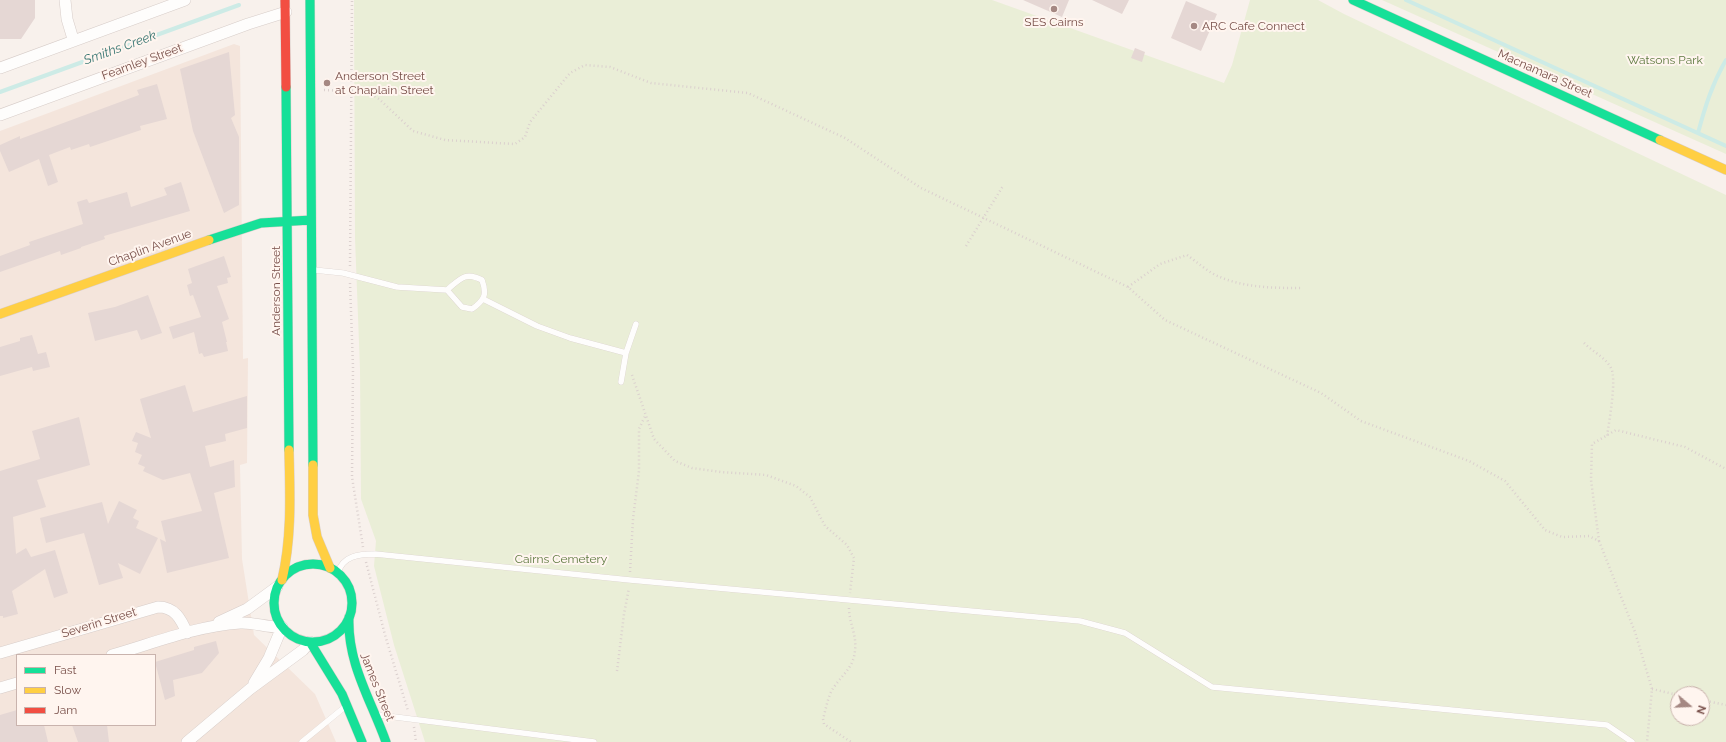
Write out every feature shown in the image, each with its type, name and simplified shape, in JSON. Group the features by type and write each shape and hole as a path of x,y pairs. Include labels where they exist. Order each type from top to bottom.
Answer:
{"main road":[{"name":"Anderson Street","path":"279,584 290,544 285,0"},
{"path":"310,0 313,515 317,537 334,571 349,590 352,604 349,617 337,634 324,640 310,642 295,638 282,627 274,608 274,597 279,584 295,568 307,565 319,564 334,571"},
{"name":"Macnamara Street","path":"1353,0 1726,170"},
{"name":"Chaplin Avenue","path":"0,314 244,227 261,223 311,220"},
{"name":"James Street","path":"349,617 348,635 351,656 386,742"},
{"path":"310,642 337,684 347,704 362,742"}],"street":[{"path":"66,0 67,19 73,39"},
{"path":"0,68 73,39 185,0"},
{"name":"Fearnley Street","path":"0,115 248,24 286,12"},
{"path":"115,654 209,626 247,609 279,584"},
{"name":"Severin Street","path":"0,653 158,607 168,608 178,616 187,633"},
{"path":"209,626 246,623 266,627 282,627 269,658 250,689"},
{"path":"187,742 250,689 292,658 310,642"},
{"path":"0,688 16,683"}],"lane":[{"path":"312,270 350,274 397,287 447,290 462,307 472,309 483,299 486,291 482,280 474,276 462,276 447,290"},
{"path":"483,299 537,326 570,338 626,353"},
{"path":"621,382 626,353 636,324"},
{"path":"334,571 348,558 365,554 1080,621 1125,633 1212,687 1607,726 1632,742"},
{"path":"302,742 347,704"},
{"path":"376,715 594,742"}],"path":[{"path":"352,0 353,90 350,274 353,367 352,477 365,554 385,635 415,730 416,742"},
{"path":"311,90 353,90 368,92 379,99 413,131 445,140 515,144 525,137 530,122 570,72 585,65 610,67 651,83 748,93 845,138 921,188 1128,287 1165,320 1321,392 1361,421 1469,461 1505,481 1545,530 1562,537 1589,536 1599,541"},
{"path":"966,246 1003,186"},
{"path":"1128,287 1160,264 1187,255 1220,277 1251,286 1303,288"},
{"path":"1584,343 1604,359 1612,370 1613,391 1607,437"},
{"path":"626,353 632,377 654,439 675,461 692,468 721,472 766,475 796,486 810,497 825,526 847,545 854,558 849,600 849,618 855,632 856,650 852,665 834,687 823,719 824,724 851,742"},
{"path":"617,671 630,580 633,519 639,471 639,429 646,414"},
{"path":"1647,742 1652,689 1635,632 1599,541 1591,480 1592,444 1607,437 1616,430 1685,447 1726,469"},
{"path":"1652,689 1670,693"},
{"path":"1710,702 1726,705"}],"shaded area":[{"path":"234,44 240,46 243,359 248,358 247,463 240,465 242,559 254,635 315,694 336,742 0,742 0,131"}],"green space":[{"name":"Cairns Cemetery","path":"354,0 992,0 1224,83 1232,65 1250,0 1318,0 1344,14 1726,195 1726,742 425,742 394,645 374,566 376,541 361,499 360,369 355,238"},
{"name":"Watsons Park","path":"1382,0 1726,0 1726,154"}],"building":[{"path":"0,0 35,0 35,18 21,39 0,39"},
{"name":"SES Cairns","path":"1023,0 1069,0 1062,17"},
{"path":"1092,0 1129,0 1122,14"},
{"name":"ARC Cafe Connect","path":"1186,1 1217,14 1201,51 1171,38"},
{"path":"1135,48 1145,52 1142,62 1131,58"},
{"path":"229,52 235,115 231,118 239,137 239,205 224,213 193,131 180,69"},
{"path":"157,84 167,119 140,126 141,130 90,147 89,144 71,150 70,147 49,155 58,182 48,186 39,159 9,172 0,151 0,145 20,136 20,139 139,95 137,90"},
{"path":"181,182 190,211 104,236 105,239 61,255 60,251 0,272 0,256 30,245 29,242 83,224 77,202 87,199 89,203 127,192 131,207 167,195 164,188"},
{"path":"224,256 231,277 227,278 228,283 217,286 229,319 222,322 228,351 204,357 202,353 199,354 194,332 173,339 169,327 201,317 193,295 190,296 187,285 192,283 188,269"},
{"path":"148,295 162,333 141,340 137,330 95,341 88,313 115,307"},
{"path":"32,335 38,354 46,352 50,367 33,371 32,367 0,376 0,347 20,341 20,338"},
{"path":"185,385 193,412 247,396 247,428 225,434 226,441 205,446 210,467 234,460 235,487 214,493 229,558 167,573 160,539 166,542 161,521 202,511 190,473 163,480 143,471 145,467 138,464 142,455 135,452 138,443 132,441 136,432 151,438 140,399"},
{"path":"79,417 90,465 37,480 46,507 13,517 16,554 26,548 31,557 55,550 68,593 54,598 45,569 12,591 18,614 3,618 3,616 0,616 0,471 40,459 32,431"},
{"path":"119,501 137,510 133,518 139,521 136,528 158,538 140,574 118,563 123,578 99,585 84,533 46,543 40,518 102,502 108,524"},
{"path":"216,641 219,653 202,673 173,680 175,696 165,700 156,662 194,650 194,647"},
{"path":"16,710 16,726 44,726 48,742 0,742 0,715"},
{"path":"72,726 107,726 109,742 78,742"}],"waterway":[{"path":"1406,0 1726,146"},
{"name":"Smiths Creek","path":"0,92 239,5"},
{"path":"1698,133 1709,96 1726,60"}],"traffic: fast":[{"path":"310,0 313,465"},
{"path":"1353,0 1660,140"},
{"path":"286,87 289,450"},
{"path":"209,240 261,223 311,220"},
{"path":"313,564 328,567 335,571 345,581 349,588 352,603 349,618 345,625 335,635 328,639 313,642 298,639 291,635 281,625 277,618 274,603 277,588 281,581 291,571 298,567 313,564"},
{"path":"349,617 349,634 356,666 386,742"},
{"path":"310,642 342,694 362,742"}],"traffic: slow":[{"path":"1660,140 1726,170"},
{"path":"0,314 209,240"},
{"path":"282,580 289,532 289,450"},
{"path":"313,465 313,515 317,537 330,568"}],"traffic: jam":[{"path":"285,0 286,87"}],"place":[{"name":"SES Cairns","path":"1054,9"},
{"name":"ARC Cafe Connect","path":"1194,26"},
{"name":"Anderson Street at Chaplain Street","path":"327,83"}]}
